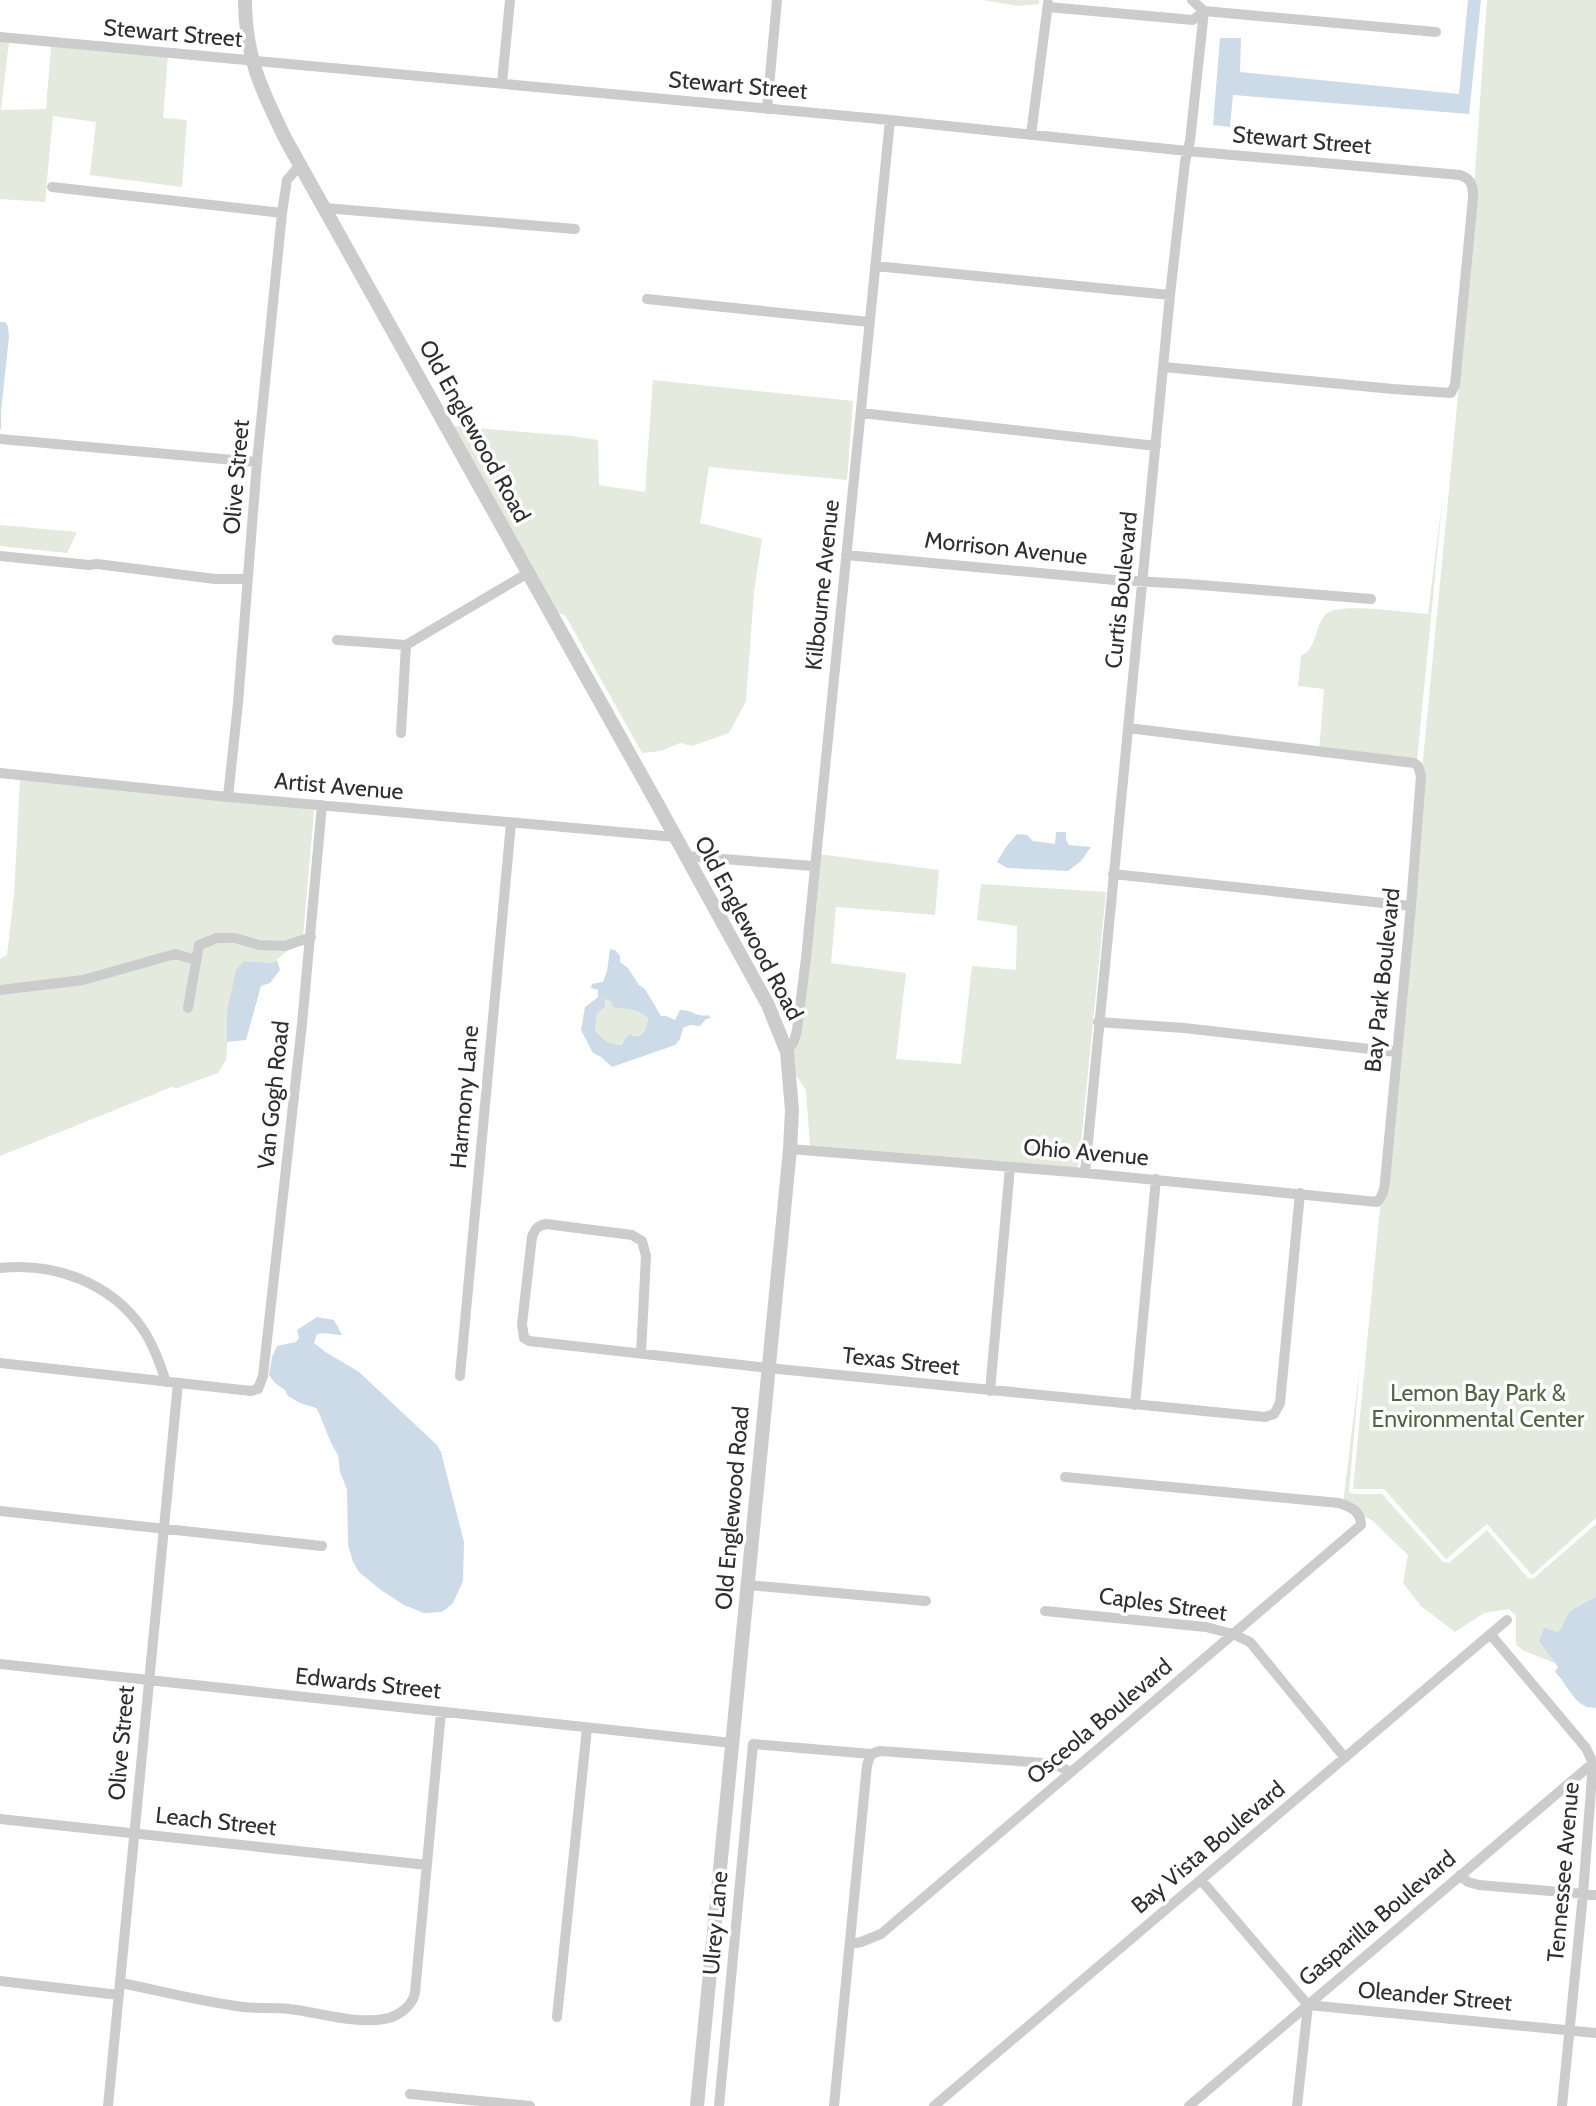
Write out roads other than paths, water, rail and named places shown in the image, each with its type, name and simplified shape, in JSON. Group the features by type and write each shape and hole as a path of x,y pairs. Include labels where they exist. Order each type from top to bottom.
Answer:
{"street":[{"name":"Old Englewood Road","path":"245,0 251,61 260,86 300,166 676,837 768,1005 788,1052 792,1110 790,1150 696,2106"},
{"path":"502,83 510,0"},
{"path":"767,109 777,0"},
{"path":"1192,0 1203,11 1436,32"},
{"path":"1031,135 1048,3 1193,20 1203,11"},
{"name":"Curtis Boulevard","path":"1085,1173 1170,295 1203,11"},
{"name":"Stewart Street","path":"0,37 1460,175 1470,181 1473,198 1455,385 1451,393 1164,368"},
{"name":"Kilbourne Avenue","path":"788,1052 797,1030 890,120"},
{"name":"Olive Street","path":"228,797 282,213 287,180 300,166"},
{"path":"52,187 282,213"},
{"path":"325,208 575,229"},
{"path":"875,266 1170,295"},
{"path":"648,299 869,322"},
{"path":"861,413 1156,446"},
{"path":"0,439 257,462"},
{"name":"Morrison Avenue","path":"846,555 1143,582 1371,598"},
{"path":"0,556 97,564 215,579 248,579"},
{"path":"337,640 406,645 528,573"},
{"path":"401,733 406,645"},
{"name":"Bay Park Boulevard","path":"1128,728 1414,763 1418,766 1421,776 1411,906 1385,1182 1383,1194 1377,1202"},
{"name":"Artist Avenue","path":"0,773 228,797 676,837"},
{"name":"Van Gogh Road","path":"172,1382 251,1391 258,1389 263,1376 311,937 322,805"},
{"name":"Harmony Lane","path":"460,1376 511,823"},
{"path":"686,856 813,866"},
{"path":"1113,874 1411,906"},
{"path":"188,1008 199,945 217,938 235,938 259,945 285,946 311,937"},
{"path":"0,990 83,981 175,954 196,960"},
{"path":"1098,1022 1184,1028 1397,1052"},
{"name":"Ohio Avenue","path":"790,1150 1156,1179 1377,1202"},
{"path":"990,1391 1010,1167"},
{"path":"1135,1405 1156,1179"},
{"name":"Texas Street","path":"641,1353 646,1256 642,1241 632,1235 539,1225 532,1237 523,1324 524,1338 529,1341 990,1391 1265,1417 1274,1414 1280,1403 1300,1193"},
{"path":"0,1268 29,1267 57,1271 80,1278 106,1293 128,1311 144,1330 172,1382"},
{"path":"0,1363 172,1382"},
{"name":"Olive Street","path":"108,2106 164,1529 172,1382"},
{"name":"Osceola Boulevard","path":"850,1944 881,1934 1361,1525 1360,1515 1349,1507 1332,1502 1065,1477"},
{"path":"0,1511 322,1546"},
{"path":"748,1585 926,1601"},
{"name":"Caples Street","path":"1045,1611 1206,1627 1234,1634 1250,1642 1345,1758"},
{"name":"Bay Vista Boulevard","path":"934,2106 1507,1620"},
{"name":"Tennessee Avenue","path":"1491,1635 1586,1748 1595,1763 1562,2106"},
{"name":"Edwards Street","path":"0,1664 732,1743"},
{"path":"0,1981 120,1989 245,2007 278,2007 374,2020 397,2015 411,2004 415,1993 441,1712"},
{"path":"557,2017 587,1728"},
{"name":"Ulrey Lane","path":"719,2106 753,1744 871,1754"},
{"path":"834,2106 867,1765 871,1754 880,1751 1044,1763 1071,1772"},
{"name":"Gasparilla Boulevard","path":"1189,2106 1595,1763"},
{"name":"Leach Street","path":"0,1819 427,1865"},
{"path":"1460,1875 1468,1882 1479,1885 1596,1895"},
{"path":"1201,1880 1308,2005 1297,2106"},
{"name":"Oleander Street","path":"1308,2005 1596,2033"},
{"path":"410,2094 530,2106"}],"water":[{"path":"1468,0 1481,0 1469,114 1233,95 1230,127 1213,125 1220,38 1241,38 1240,72 1459,94"},
{"path":"0,322 5,322 8,326 9,337 1,429 0,429"},
{"path":"1056,832 1066,832 1069,845 1091,847 1081,861 1068,871 1007,868 997,862 1017,834 1027,835 1033,841 1055,844"},
{"path":"610,949 615,950 620,956 620,962 645,989 661,1016 675,1020 680,1010 684,1010 711,1018 706,1019 700,1026 690,1025 683,1028 675,1045 612,1067 593,1053 581,1030 585,1007 598,997 598,990 591,988 592,984 603,982","holes":["605,999 612,1002 613,1007 636,1011 648,1019 643,1034 629,1034 622,1044 610,1043 601,1037 595,1030 597,1013 605,1007"]},
{"path":"277,960 280,970 270,983 261,986 246,1040 227,1042 227,1012 236,970 244,961 273,963"},
{"path":"317,1317 334,1320 342,1335 317,1334 314,1343 359,1372 437,1445 441,1452 464,1542 463,1581 453,1603 441,1612 424,1613 404,1605 359,1572 348,1545 347,1489 340,1472 338,1455 319,1413 316,1408 288,1396 269,1375 277,1346 296,1342 299,1338 297,1330"},
{"path":"1596,1596 1596,1708 1585,1706 1572,1695 1555,1672 1558,1667 1539,1641 1544,1628 1558,1632 1570,1612"}],"park label":[{"name":"Lemon Bay Park & Environmental Center","path":"1478,1406"}]}
